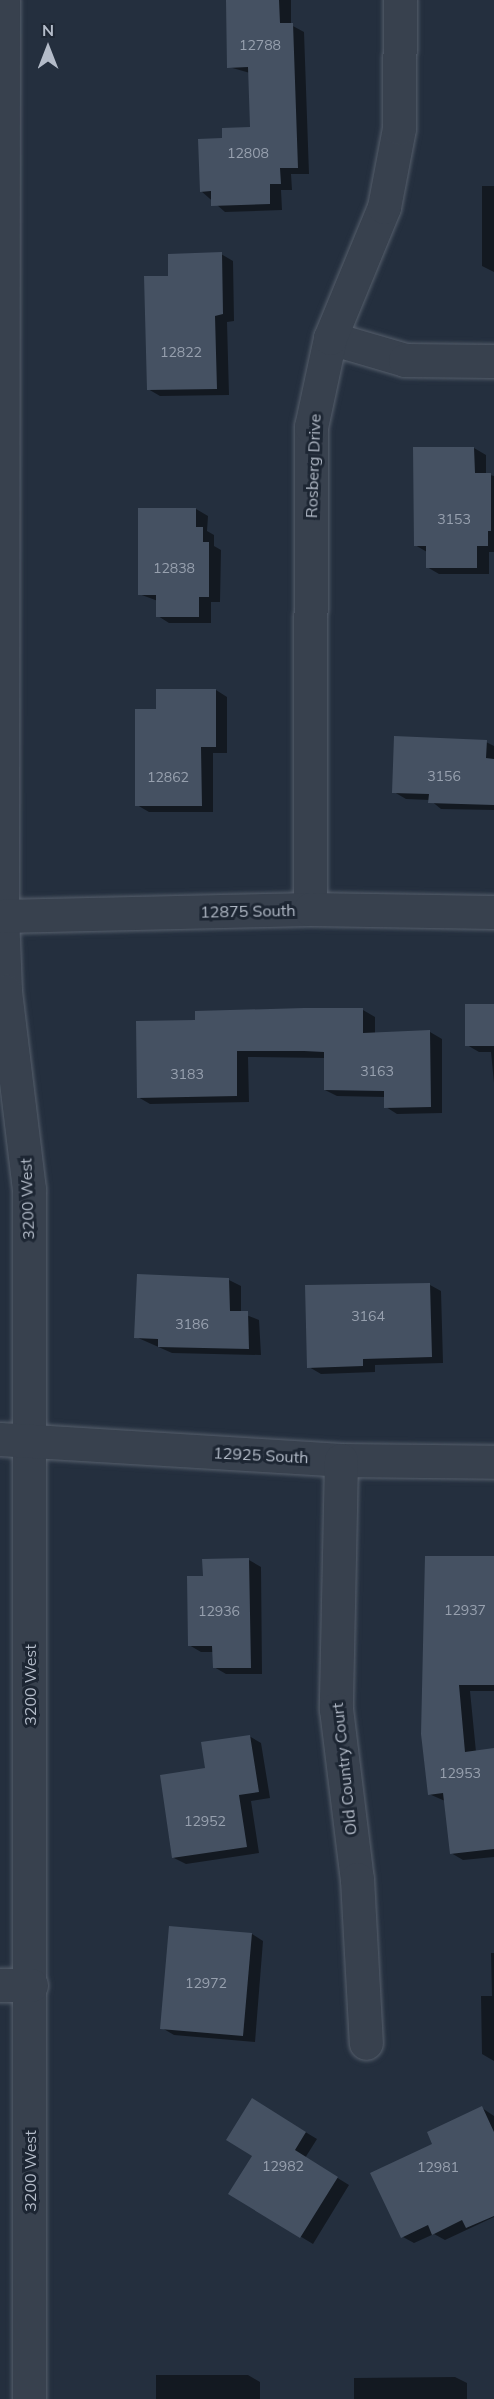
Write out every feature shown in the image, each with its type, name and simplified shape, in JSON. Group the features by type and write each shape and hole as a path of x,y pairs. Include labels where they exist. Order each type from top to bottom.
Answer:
{"street":[{"name":"3200 West","path":"3,0 2,916 5,991 29,1189 15,1438 15,1985 29,2399"},
{"name":"Rosberg Drive","path":"310,909 311,427 330,338 384,207 399,128 400,0"},
{"path":"330,338 405,360 494,362"},
{"name":"12875 South","path":"2,916 310,909 494,912"},
{"name":"12925 South","path":"15,1438 83,1446 341,1460 494,1462"},
{"name":"Old Country Court","path":"341,1460 336,1709 357,1879 366,2043"}],"building":[{"path":"226,0 279,0 280,23 293,23 298,168 280,168 281,184 270,184 270,204 211,206 211,191 200,192 198,139 222,138 222,128 250,127 248,67 227,68"},
{"path":"222,252 223,314 215,316 217,389 147,390 144,276 168,276 168,254"},
{"path":"413,447 474,447 475,473 491,473 491,531 488,531 488,546 477,546 477,568 426,568 426,546 414,546"},
{"path":"138,508 196,508 196,527 203,527 203,542 209,542 209,597 199,597 199,617 156,617 156,595 138,595"},
{"path":"156,689 216,689 216,747 201,747 202,806 135,806 135,709 156,709"},
{"path":"394,736 487,740 486,758 494,759 494,805 428,803 429,794 392,793"},
{"path":"465,1004 494,1004 494,1046 465,1046"},
{"path":"363,1008 363,1033 430,1030 431,1107 384,1108 384,1091 324,1090 324,1052 304,1051 237,1051 237,1096 137,1098 136,1021 195,1020 195,1011"},
{"path":"137,1274 229,1278 230,1311 248,1311 249,1349 158,1347 158,1339 134,1338"},
{"path":"430,1283 432,1357 363,1359 363,1366 307,1368 305,1285"},
{"path":"425,1556 494,1556 494,1685 459,1685 465,1752 494,1748 494,1849 450,1854 443,1793 428,1795 421,1734"},
{"path":"249,1558 251,1668 213,1668 212,1646 188,1646 187,1576 203,1576 202,1559"},
{"path":"250,1735 259,1792 239,1795 247,1847 172,1858 160,1775 205,1768 201,1742"},
{"path":"169,1926 252,1933 243,2036 160,2029"},
{"path":"252,2098 306,2132 295,2150 338,2177 300,2238 228,2194 252,2156 226,2140"},
{"path":"482,2106 494,2132 494,2216 466,2228 462,2220 432,2235 428,2225 401,2238 370,2173 432,2144 427,2132"}]}
